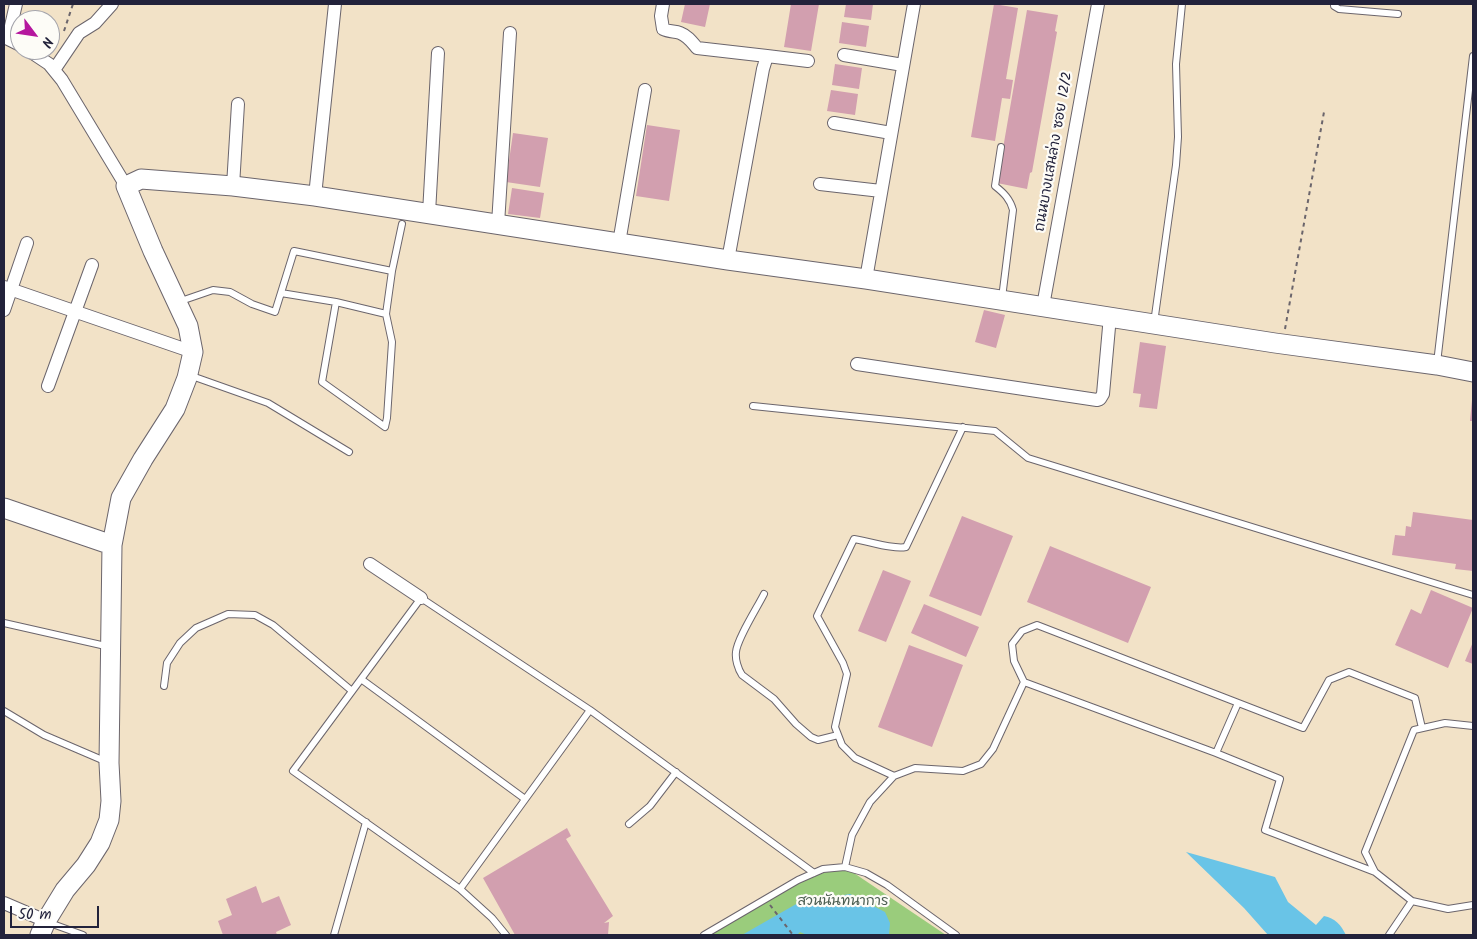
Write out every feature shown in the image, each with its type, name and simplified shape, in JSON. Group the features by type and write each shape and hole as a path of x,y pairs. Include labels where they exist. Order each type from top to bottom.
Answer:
{"street":[{"path":"5,41 16,4"},
{"path":"54,70 79,33 95,23 112,4"},
{"path":"315,196 335,4"},
{"path":"663,4 661,16 663,29 679,32 687,36 697,48 808,61"},
{"path":"866,279 914,4"},
{"name":"ถนนบางแสนล่าง ซอย 12/2","path":"1043,306 1098,4"},
{"path":"498,224 510,33"},
{"path":"429,213 438,53"},
{"path":"844,55 903,65"},
{"path":"728,260 761,79 767,56"},
{"path":"4,903 43,928 66,890 86,865 100,843 109,820 111,800 109,763 112,545 121,498 175,410 188,374 193,352 188,326 153,251 126,186 62,80 49,64 43,60"},
{"path":"619,243 644,90"},
{"path":"233,186 238,104"},
{"path":"834,122 892,133"},
{"path":"126,186 141,179 233,186 315,196 728,260 1110,316 1282,344 1437,365 1473,372"},
{"path":"820,184 881,191"},
{"path":"4,310 7,288 27,243"},
{"path":"48,386 92,264"},
{"path":"7,288 193,352"},
{"path":"857,364 1097,400 1103,394 1110,316"},
{"path":"4,508 112,545"},
{"path":"370,564 421,598"}],"lane":[{"path":"1154,323 1176,165 1178,137 1176,64 1182,4"},
{"path":"1334,4 1339,10 1398,14"},
{"path":"1437,365 1473,56"},
{"path":"1001,147 995,186 1011,202 1013,210 1002,300"},
{"path":"336,302 322,382 385,426 392,342 386,314 392,271 402,224"},
{"path":"177,303 213,290 230,292 252,304 275,312 294,252 392,271"},
{"path":"281,293 336,302 386,314"},
{"path":"188,374 268,403 349,452"},
{"path":"753,406 995,430 1028,458 1473,595"},
{"path":"894,776 855,758 842,745 835,727 847,674 817,616 854,539 902,548 906,546 963,427"},
{"path":"764,594 741,638 736,652 739,670 742,675 774,699 796,724 811,737 818,740 838,736"},
{"path":"506,935 492,918 460,889 293,772 421,598 590,710 814,873"},
{"path":"164,686 167,663 180,642 196,628 228,614 255,615 272,625 352,690"},
{"path":"4,623 110,647"},
{"path":"1422,728 1415,698 1349,672 1329,680 1303,728 1037,625 1022,631 1012,644 1014,661 1024,682 1216,753 1280,779 1265,830 1375,872 1412,901 1448,909 1473,905"},
{"path":"360,679 525,799"},
{"path":"845,867 852,835 870,802 894,776 915,768 963,771 981,764 993,749 1024,682"},
{"path":"1216,753 1238,703"},
{"path":"460,889 590,710"},
{"path":"4,711 44,735 109,763"},
{"path":"1375,872 1365,852 1414,730 1445,722 1473,726"},
{"path":"629,824 650,806 676,772"},
{"path":"334,935 366,822"},
{"path":"704,935 798,880 823,869 845,867 866,873 880,881 956,935"},
{"path":"1389,935 1412,901"},
{"path":"43,928 83,935"}],"path":[{"path":"1282,344 1324,112"},
{"path":"776,913 793,935"}],"green space":[{"name":"สวนนันทนาการ","path":"845,867 946,935 704,935 798,880"}],"water":[{"path":"1186,852 1275,877 1288,902 1316,925 1324,916 1331,918 1337,922 1346,935 1268,935 1244,908"},
{"path":"850,894 885,912 890,923 889,935 807,935 800,932 797,935 742,935 798,903"}],"building":[{"path":"685,4 710,4 705,27 681,22"},
{"path":"791,4 819,4 811,51 784,47"},
{"path":"846,4 873,4 871,20 844,17"},
{"path":"994,4 1018,8 1006,79 1013,80 1010,99 1002,98 995,141 971,137"},
{"path":"1027,10 1058,15 1055,31 1057,32 1032,172 1030,173 1027,189 997,183"},
{"path":"842,22 869,26 866,47 839,43"},
{"path":"835,64 862,68 859,89 832,85"},
{"path":"831,90 858,94 855,115 827,111"},
{"path":"647,125 680,130 669,201 636,196"},
{"path":"513,133 548,138 540,187 506,182"},
{"path":"512,188 544,193 540,218 508,214"},
{"path":"984,310 1005,315 996,348 975,342"},
{"path":"1140,342 1166,346 1157,409 1139,407 1141,394 1133,393"},
{"path":"1472,400 1473,421 1470,421"},
{"path":"1413,512 1473,520 1473,571 1455,569 1456,564 1392,555 1395,535 1405,536 1406,526 1411,527"},
{"path":"962,516 1013,536 981,616 929,596"},
{"path":"1050,546 1151,587 1128,643 1027,602"},
{"path":"883,570 911,581 886,642 858,631"},
{"path":"1431,590 1473,608 1448,668 1395,645 1411,609 1421,614"},
{"path":"924,604 979,627 966,657 911,633"},
{"path":"1473,642 1473,664 1465,661"},
{"path":"909,645 963,665 932,747 878,727"},
{"path":"567,828 571,836 566,839 613,916 604,923 609,922 608,935 515,935 483,878"},
{"path":"256,886 262,903 279,896 291,925 276,932 277,935 223,935 218,921 232,915 226,899"}]}
